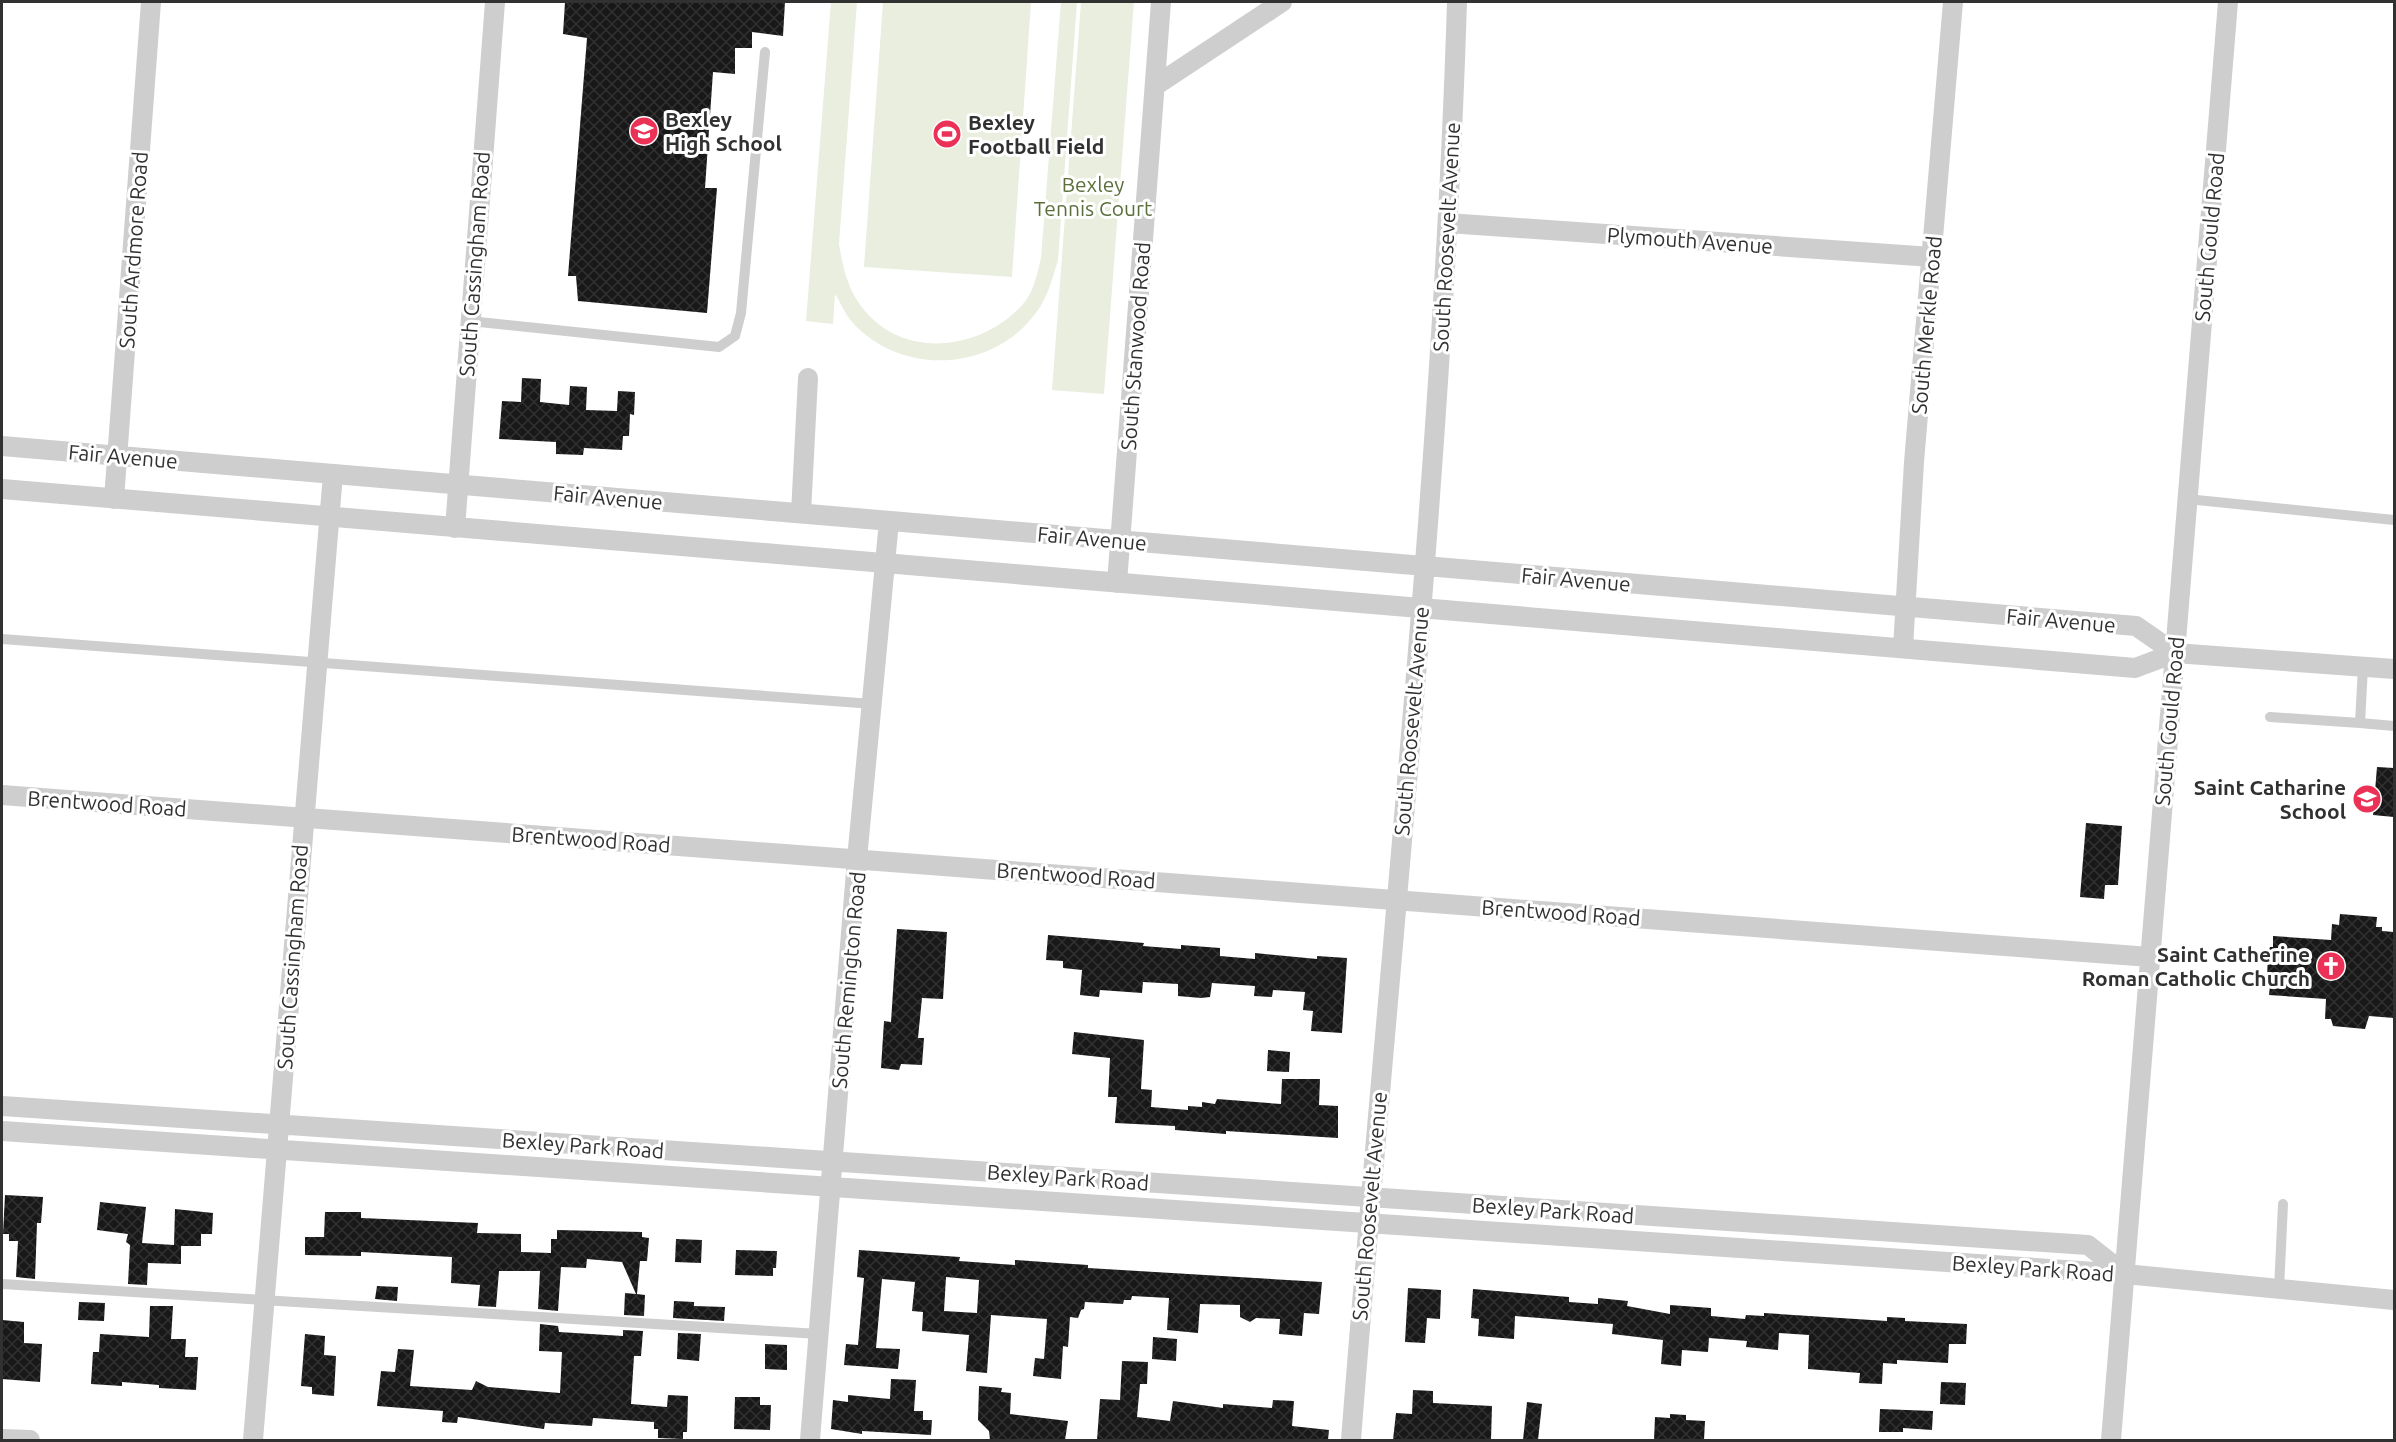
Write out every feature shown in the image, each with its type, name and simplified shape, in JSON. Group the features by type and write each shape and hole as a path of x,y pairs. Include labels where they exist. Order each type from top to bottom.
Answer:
{"street":[{"name":"South Ardmore Road","path":"114,499 151,2"},
{"name":"South Cassingham Road","path":"455,528 495,2"},
{"name":"South Stanwood Road","path":"1117,583 1161,2"},
{"path":"1155,86 1282,2"},
{"name":"South Roosevelt Avenue","path":"1350,1440 1421,608 1448,223 1456,2"},
{"name":"South Merkle Road","path":"1903,648 1914,462 1953,2"},
{"name":"South Gould Road","path":"2111,1440 2228,2"},
{"name":"Plymouth Avenue","path":"1448,223 1932,257"},
{"path":"801,513 808,378"},
{"name":"Fair Avenue","path":"2,446 2136,626 2175,652"},
{"name":"South Cassingham Road","path":"253,1440 333,474"},
{"name":"Fair Avenue","path":"2,489 2135,668 2175,652 2394,669"},
{"name":"South Remington Road","path":"810,1440 857,859 889,521"},
{"name":"Brentwood Road","path":"2,795 2150,957"},
{"name":"Bexley Park Road","path":"2,1106 86,1124 277,1150 474,1150"},
{"name":"Bexley Park Road","path":"2,1131 86,1124 279,1125 474,1150 646,1162 831,1187 1012,1186"},
{"name":"Bexley Park Road","path":"646,1162 834,1162 1012,1186 1174,1197 1367,1223 1575,1224"},
{"name":"Bexley Park Road","path":"1174,1197 1369,1197 1575,1224 1923,1247 2088,1245 2125,1274 2394,1300"},
{"path":"2,1439 30,1440"}],"lane":[{"path":"470,321 719,347 735,336 741,313 765,52"},
{"path":"2187,499 2394,520"},
{"path":"2,639 873,704"},
{"path":"2360,723 2363,667"},
{"path":"2270,717 2394,726"},
{"path":"2279,1289 2283,1204"},
{"path":"2,1284 819,1334"}],"green space":[{"path":"831,2 857,2 839,244 847,279 859,303 882,327 901,337 922,342 944,343 966,339 1006,320 1023,304 1032,288 1041,258 1061,2 1077,2 1058,260 1040,307 1022,328 1000,344 976,355 950,360 923,359 897,353 873,340 852,322 835,294 833,324 806,321"},
{"name":"Bexley Football Field","path":"883,2 1031,2 1012,277 864,267"},
{"name":"Bexley Tennis Court","path":"1081,2 1134,2 1104,394 1052,390"}],"building":[{"name":"Bexley High School","path":"565,2 785,2 783,36 752,32 752,48 735,48 735,74 713,72 705,188 717,188 707,313 578,301 576,276 568,276 587,38 563,34"},
{"path":"522,378 541,379 540,402 569,405 570,386 587,387 586,410 617,411 618,391 635,392 634,415 630,414 629,436 623,436 622,450 584,448 583,455 556,454 556,442 499,439 502,401 521,402"},
{"path":"2377,767 2394,768 2394,817 2373,815"},
{"path":"2086,823 2122,826 2118,885 2105,885 2104,899 2080,897"},
{"name":"Saint Catherine Roman Catholic Church","path":"2340,914 2377,917 2376,927 2382,927 2382,931 2394,932 2394,1018 2369,1016 2365,1029 2333,1026 2331,1019 2325,1019 2326,999 2269,995 2268,953 2270,947 2273,947 2273,936 2331,940 2332,924 2339,925"},
{"path":"897,929 947,932 943,999 922,998 918,1038 924,1038 922,1065 901,1064 899,1070 881,1068 884,1021 891,1022"},
{"path":"1048,935 1144,943 1143,946 1181,949 1181,945 1220,948 1220,956 1255,959 1255,953 1317,959 1317,956 1347,958 1342,1033 1311,1031 1313,1011 1303,1010 1305,992 1273,990 1272,997 1254,996 1255,986 1212,983 1210,997 1201,998 1178,996 1178,984 1143,982 1142,993 1100,990 1099,997 1080,995 1082,970 1063,968 1063,961 1046,960"},
{"path":"1074,1032 1144,1040 1141,1089 1152,1090 1151,1107 1188,1110 1188,1106 1202,1107 1202,1102 1215,1104 1217,1099 1281,1104 1282,1079 1320,1079 1319,1105 1338,1106 1338,1138 1226,1131 1226,1134 1175,1130 1175,1126 1115,1123 1117,1097 1108,1097 1110,1058 1072,1054"},
{"path":"1268,1050 1290,1052 1289,1072 1267,1071"},
{"path":"5,1195 43,1197 41,1223 37,1223 35,1279 16,1277 18,1241 9,1241 9,1234 3,1234"},
{"path":"100,1202 146,1207 142,1243 174,1245 175,1209 213,1213 212,1234 201,1234 201,1246 181,1246 181,1264 148,1263 147,1285 128,1284 130,1245 126,1242 128,1234 97,1230"},
{"path":"325,1212 361,1212 361,1218 478,1223 477,1233 521,1234 521,1252 551,1253 551,1239 557,1239 557,1230 642,1232 642,1237 649,1238 647,1261 640,1261 637,1294 645,1295 644,1316 624,1315 625,1293 636,1294 622,1262 587,1259 586,1268 561,1267 558,1311 538,1309 540,1271 499,1271 496,1307 478,1306 480,1285 451,1283 452,1257 361,1252 361,1256 305,1255 305,1237 324,1237"},
{"path":"676,1239 702,1240 701,1263 675,1262"},
{"path":"736,1250 777,1251 773,1276 735,1275"},
{"path":"859,1250 960,1257 959,1261 1015,1265 1015,1260 1088,1265 1088,1268 1322,1282 1319,1314 1304,1313 1302,1336 1279,1334 1280,1319 1256,1318 1250,1322 1240,1317 1240,1305 1200,1304 1198,1333 1167,1330 1169,1298 1132,1296 1131,1300 1124,1300 1123,1304 1085,1302 1084,1309 1081,1310 1078,1318 1070,1317 1068,1347 1063,1346 1061,1379 1033,1376 1035,1358 1044,1359 1047,1319 991,1315 987,1373 966,1371 969,1335 922,1331 923,1312 912,1311 915,1282 882,1279 876,1348 900,1349 898,1369 844,1365 846,1344 858,1345 864,1278 857,1277","holes":["946,1277 979,1280 977,1313 944,1311"]},
{"path":"377,1286 398,1287 397,1301 375,1299"},
{"path":"1408,1288 1441,1290 1440,1319 1427,1318 1425,1343 1405,1342"},
{"path":"1473,1289 1569,1297 1569,1302 1598,1304 1598,1298 1628,1301 1627,1306 1670,1314 1670,1305 1711,1308 1711,1316 1745,1319 1746,1315 1764,1316 1764,1313 1887,1321 1887,1317 1905,1318 1905,1321 1967,1324 1966,1344 1949,1344 1948,1363 1897,1360 1897,1364 1883,1363 1882,1384 1859,1383 1860,1373 1808,1369 1809,1335 1779,1333 1778,1350 1746,1347 1747,1341 1709,1338 1708,1352 1682,1350 1681,1366 1661,1364 1663,1340 1612,1334 1613,1324 1515,1316 1514,1339 1478,1336 1479,1319 1471,1318"},
{"path":"674,1301 694,1302 694,1306 725,1307 724,1321 673,1318"},
{"path":"79,1302 105,1303 104,1321 78,1320"},
{"path":"150,1306 173,1306 171,1339 186,1339 185,1357 198,1357 196,1390 159,1388 159,1385 122,1382 122,1386 91,1384 93,1352 99,1352 100,1334 149,1337"},
{"path":"2,1320 24,1322 24,1343 42,1344 40,1382 2,1379"},
{"path":"540,1324 558,1326 559,1332 623,1336 623,1330 643,1331 641,1356 634,1356 631,1404 667,1407 668,1395 688,1396 687,1432 683,1432 683,1439 658,1438 658,1429 654,1429 654,1422 593,1418 592,1426 545,1423 544,1429 458,1417 457,1423 442,1422 443,1411 377,1406 381,1371 395,1372 398,1349 414,1350 410,1386 472,1390 476,1381 488,1387 560,1393 562,1352 539,1351"},
{"path":"678,1333 701,1334 699,1361 677,1359"},
{"path":"305,1334 325,1336 324,1355 336,1356 334,1396 312,1394 312,1387 301,1386"},
{"path":"1153,1337 1177,1339 1176,1361 1152,1359"},
{"path":"765,1344 787,1345 787,1370 765,1369"},
{"path":"1122,1361 1148,1362 1147,1384 1140,1384 1137,1417 1170,1421 1173,1401 1223,1408 1223,1404 1272,1408 1273,1400 1294,1401 1292,1426 1329,1430 1328,1440 1097,1440 1100,1399 1120,1400"},
{"path":"891,1379 916,1380 914,1411 923,1411 923,1420 932,1420 931,1435 862,1431 862,1434 831,1429 833,1400 848,1402 848,1395 890,1399"},
{"path":"1941,1382 1966,1383 1965,1405 1940,1404"},
{"path":"979,1386 1002,1388 1001,1392 1011,1393 1010,1414 1068,1421 1065,1440 990,1440 989,1431 978,1420"},
{"path":"1413,1390 1433,1391 1433,1403 1492,1406 1491,1440 1393,1440 1396,1413 1412,1414"},
{"path":"735,1397 760,1397 760,1405 771,1405 770,1430 734,1429"},
{"path":"1527,1402 1542,1404 1538,1440 1523,1440"},
{"path":"1880,1409 1933,1411 1932,1430 1903,1428 1903,1432 1879,1432"},
{"path":"1670,1414 1686,1415 1686,1420 1705,1421 1704,1440 1654,1440 1655,1417 1670,1418"}],"place":[{"name":"Bexley High School","path":"644,131"},
{"name":"Bexley Football Field","path":"947,134"},
{"name":"Saint Catharine School","path":"2367,799"},
{"name":"Saint Catherine Roman Catholic Church","path":"2331,966"}]}
